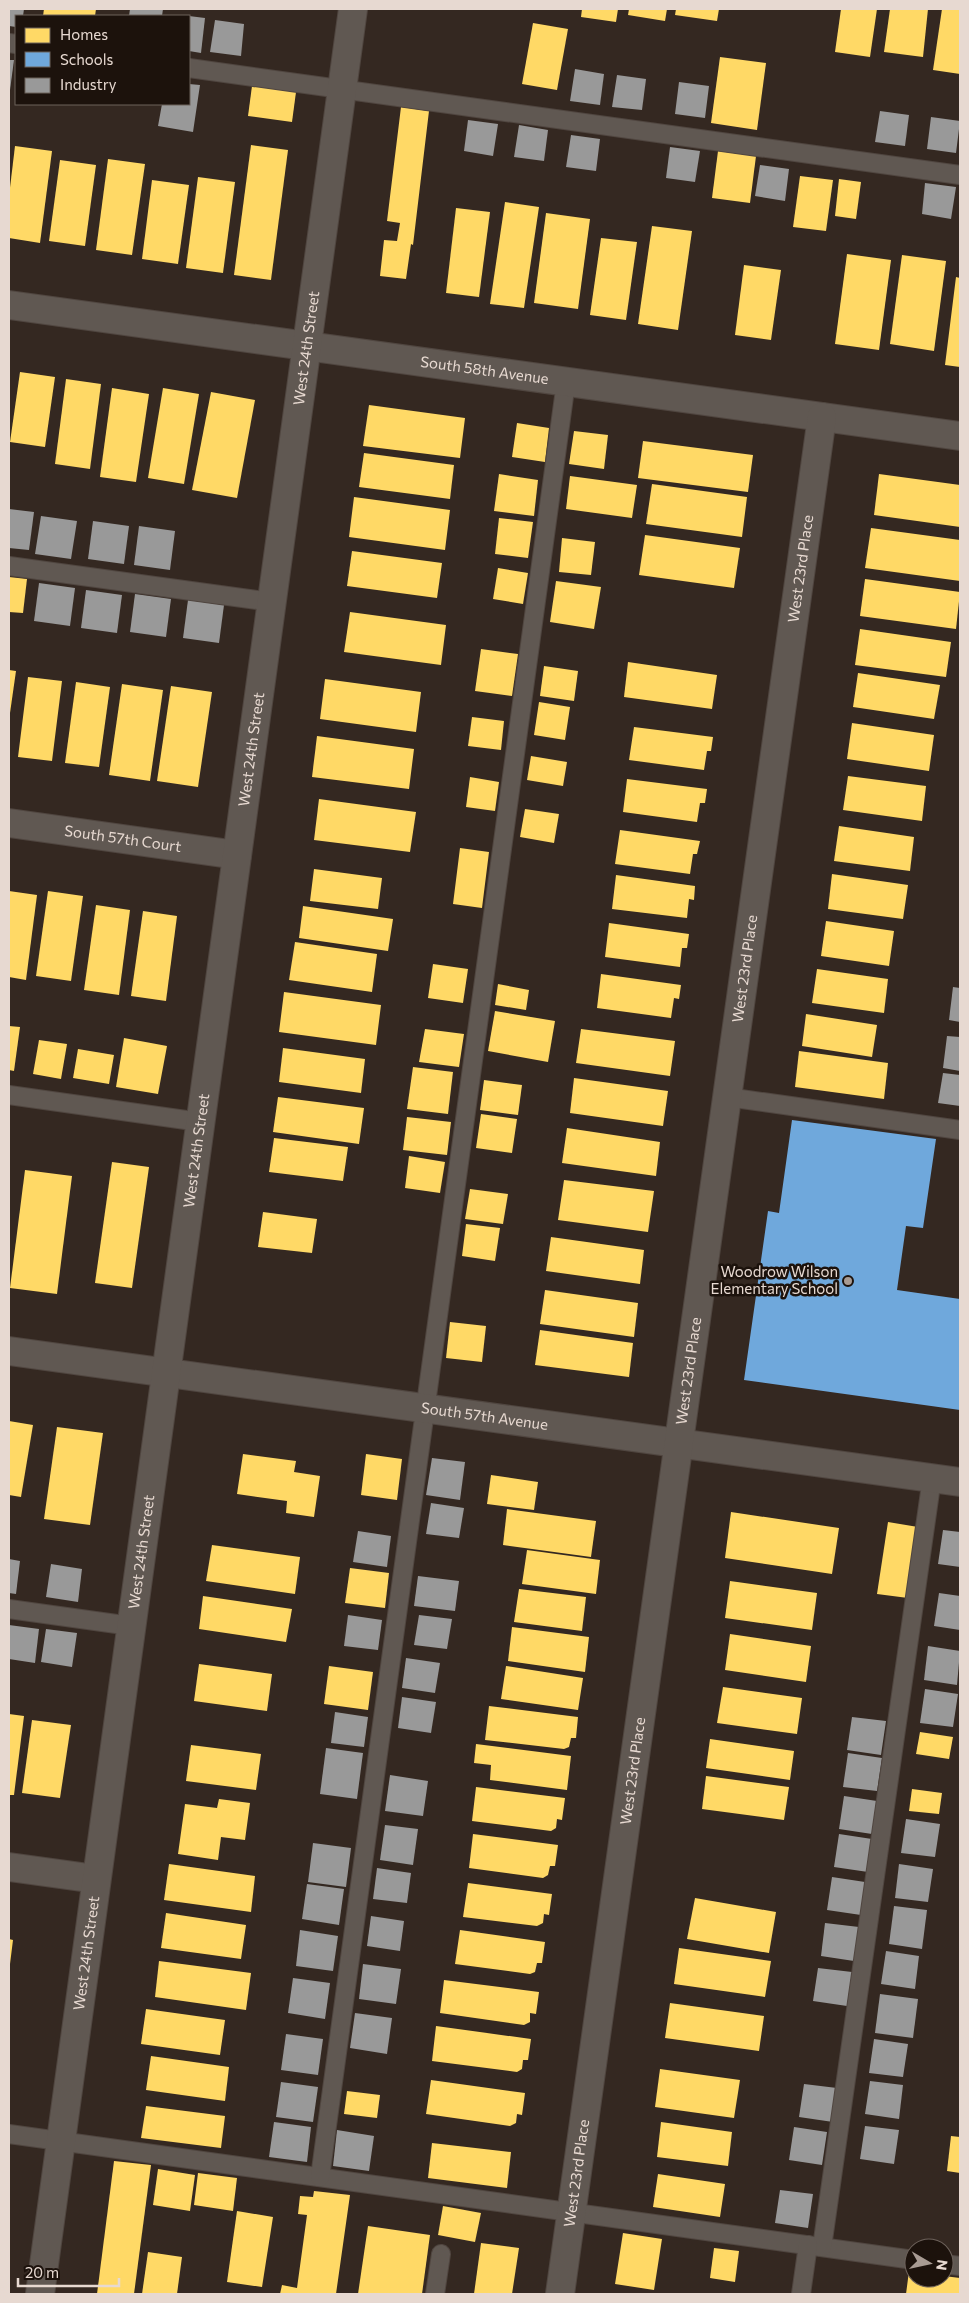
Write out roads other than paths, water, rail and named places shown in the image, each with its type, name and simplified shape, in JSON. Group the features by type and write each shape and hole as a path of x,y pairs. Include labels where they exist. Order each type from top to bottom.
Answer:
{"street":[{"name":"West 24th Street","path":"40,2294 352,9"},
{"name":"South 58th Avenue","path":"9,304 960,436"},
{"name":"West 23rd Place","path":"560,2294 822,417"},
{"name":"South 57th Court","path":"9,824 237,855"},
{"name":"South 57th Avenue","path":"9,1351 960,1482"},
{"path":"9,1867 96,1879"}],"lane":[{"path":"190,68 960,175"},
{"path":"320,2177 566,382"},
{"path":"9,566 272,602"},
{"path":"9,1095 200,1122"},
{"path":"727,1097 960,1130"},
{"path":"801,2294 815,2246 932,1478"},
{"path":"9,1610 131,1626"},
{"path":"9,2134 904,2259"},
{"path":"435,2294 441,2254"}],"place":[{"name":"Woodrow Wilson Elementary School","path":"848,1281"}]}
